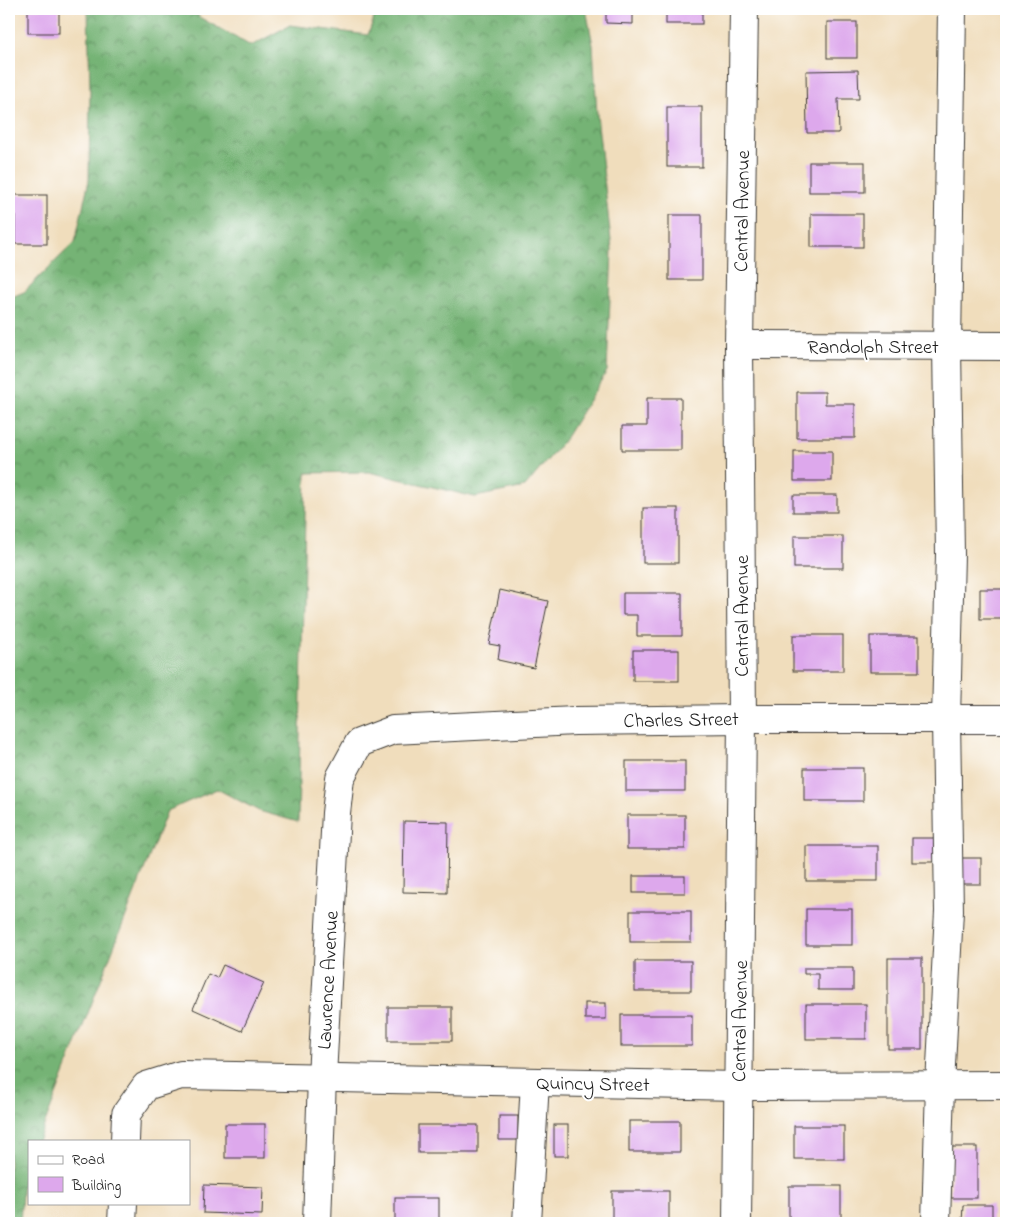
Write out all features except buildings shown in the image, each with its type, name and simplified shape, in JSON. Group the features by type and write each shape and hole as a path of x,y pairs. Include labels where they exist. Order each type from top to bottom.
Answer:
{"street":[{"name":"Central Avenue","path":"737,1223 742,719 739,346 744,9"},
{"path":"936,1223 940,1085 949,911 946,719 950,554 947,346 952,9"},
{"name":"Randolph Street","path":"739,346 1006,346"},
{"name":"Charles Street","path":"359,743 392,730 575,721 1006,719"},
{"name":"Lawrence Avenue","path":"317,1223 322,1077 336,813 340,778 359,743"},
{"name":"Quincy Street","path":"125,1140 126,1114 146,1086 181,1075 739,1086 1006,1085"},
{"path":"527,1223 535,1082"},
{"path":"122,1223 123,1204"}],"green space":[{"path":"88,9 195,9 199,17 251,46 290,25 368,35 377,9 586,9 593,45 597,115 612,250 607,371 565,439 525,487 475,497 369,472 306,473 298,822 259,811 217,789 167,811 38,1140 28,1140 28,1168 23,1180 20,1223 9,1223 9,298 24,292 75,242 89,180 90,91"}]}
